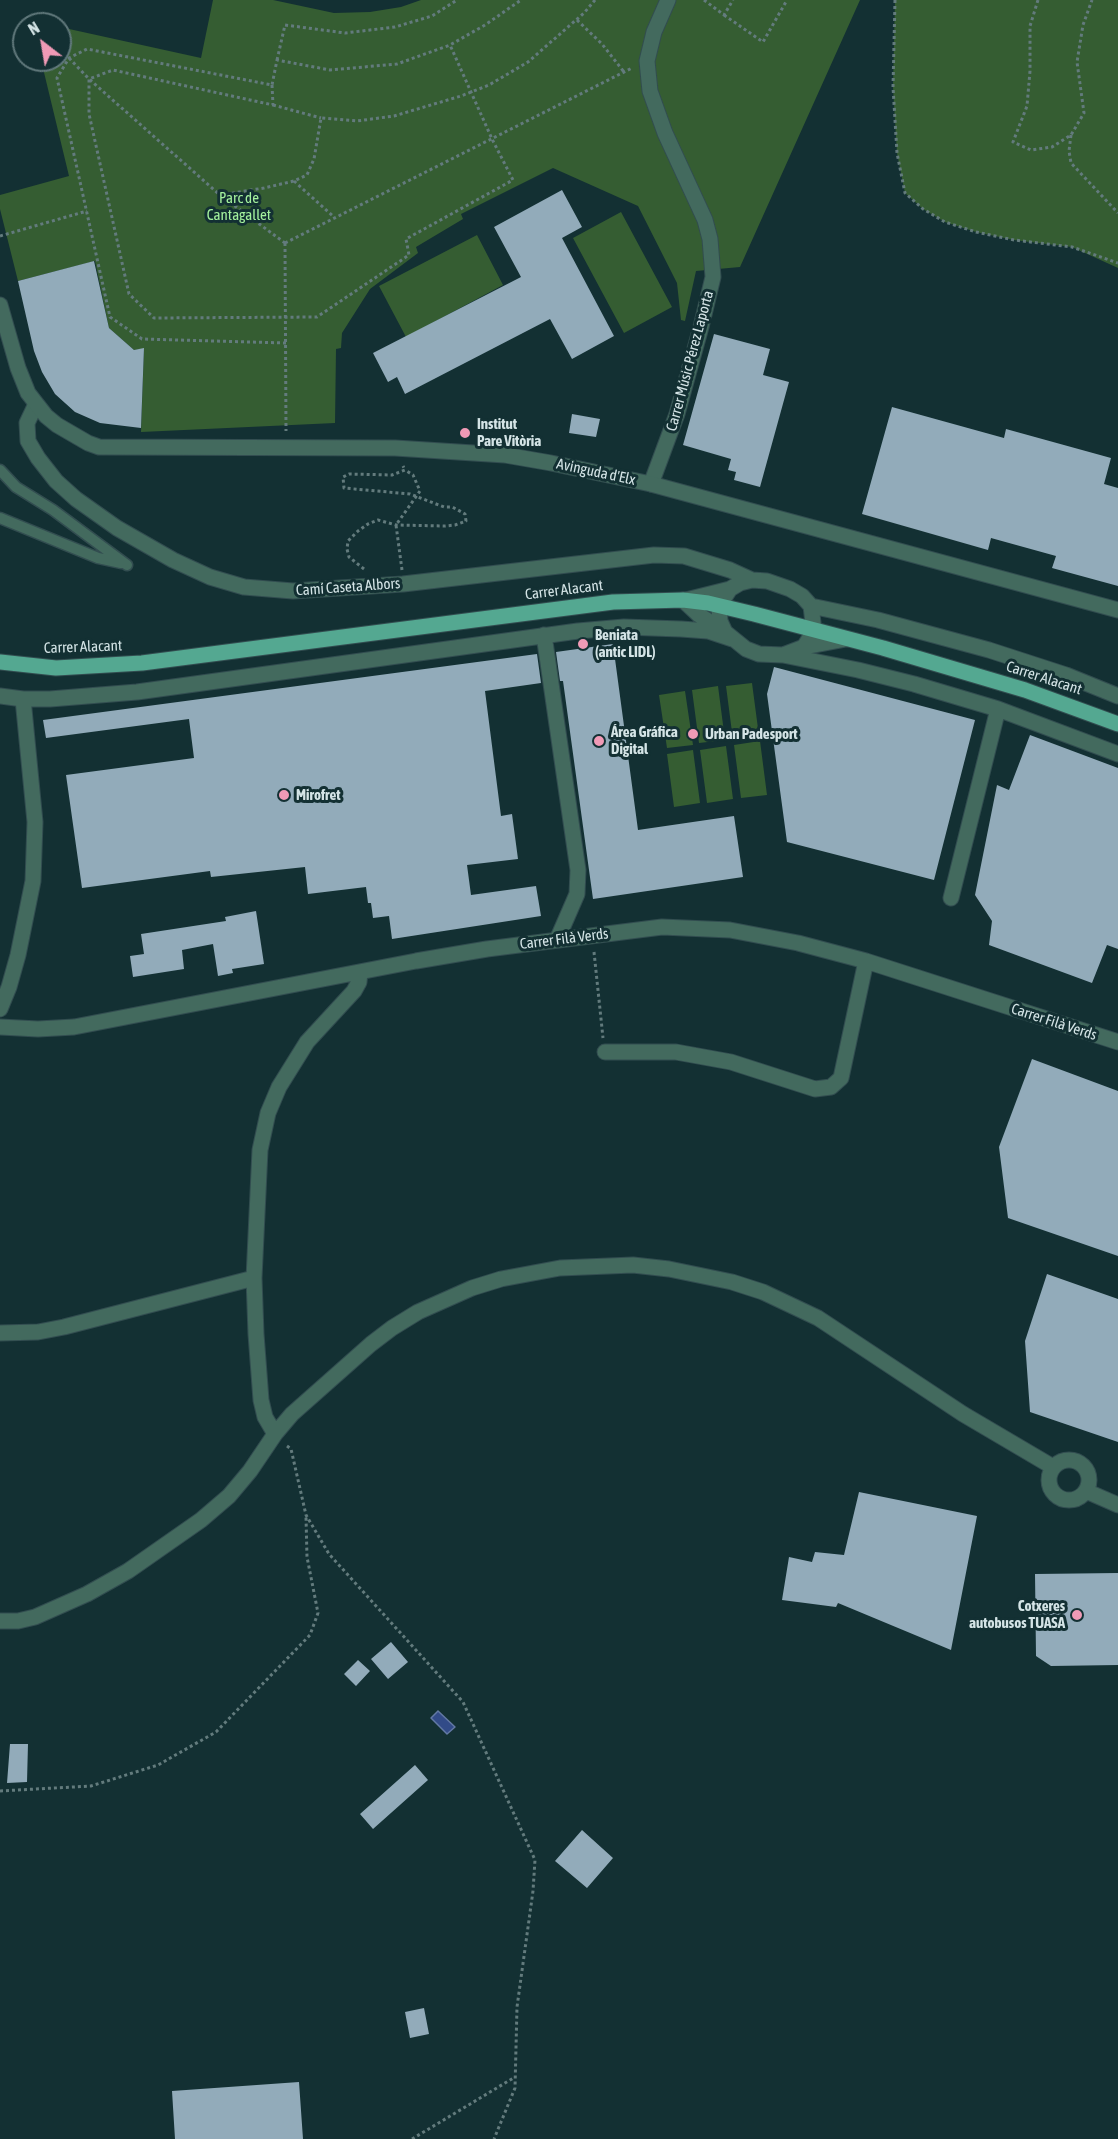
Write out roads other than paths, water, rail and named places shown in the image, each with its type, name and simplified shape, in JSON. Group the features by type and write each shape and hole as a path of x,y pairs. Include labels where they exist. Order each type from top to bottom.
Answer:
{"main road":[{"name":"Carrer Alacant","path":"0,662 56,668 142,663 613,602 683,600 719,606 846,639 1025,690 1118,724"}],"street":[{"name":"Carrer Músic Pérez Laporta","path":"651,484 677,414 713,277 710,238 705,220 665,133 650,91 647,61 654,32 668,0"},
{"name":"Avinguda d'Elx","path":"0,305 18,368 28,393 46,416 67,432 99,447 394,448 505,455 587,469 651,484 1118,610"},
{"name":"Camí Caseta Albors","path":"36,404 27,423 28,441 56,481 94,512 140,542 192,570 226,582 257,589 293,591 434,581 654,555 684,556 730,570 752,580 767,581 790,589 811,606"},
{"path":"683,600 730,589 752,580"},
{"path":"728,635 720,621 719,606 730,589"},
{"path":"683,600 699,615 752,652 768,656 783,655 858,670 998,709 1118,754"},
{"path":"804,647 814,631 811,606"},
{"path":"811,606 825,627 846,639"},
{"name":"Carrer Alacant","path":"811,606 878,620 989,650 1066,675 1118,696"},
{"path":"0,696 23,699 137,692 544,635 624,627 708,631 728,635"},
{"path":"544,635 578,870 577,894 557,940"},
{"path":"783,655 804,647 846,639"},
{"path":"0,1009 18,955 33,881 35,822 23,699"},
{"path":"951,898 998,709"},
{"name":"Carrer Filà Verds","path":"0,1027 38,1029 74,1027 487,949 662,927 730,930 798,943 866,961 1118,1042"},
{"path":"605,1052 676,1052 731,1062 815,1089 831,1087 841,1078 866,961"},
{"path":"275,1434 266,1417 258,1378 254,1278 257,1171 260,1150 268,1113 291,1066 307,1042 354,991 359,982 360,972"},
{"path":"0,1621 18,1621 35,1617 87,1594 165,1546 229,1496 292,1414 392,1328 427,1308 472,1288 529,1273 571,1267 633,1265 669,1269 732,1282 763,1292 818,1318 963,1414 1053,1467"},
{"path":"0,1333 38,1332 64,1327 254,1278"},
{"path":"1069,1460 1080,1464 1088,1473 1088,1485 1082,1496 1069,1500 1057,1496 1052,1491 1049,1479 1053,1467 1069,1460"},
{"path":"1086,1491 1118,1505"}],"lane":[{"path":"0,470 16,487 53,510 127,565 98,558 0,518"}],"water":[{"path":"438,1711 455,1727 447,1734 431,1718"}],"place":[{"name":"Institut Pare Vitòria","path":"465,433"},
{"name":"Beniata (antic LIDL)","path":"583,644"},
{"name":"Urban Padesport","path":"693,734"},
{"name":"Área Gráfica Digital","path":"599,741"},
{"name":"Mirofret","path":"284,795"},
{"name":"Cotxeres autobusos TUASA","path":"1077,1615"}],"park label":[{"name":"Parc de Cantagallet","path":"239,206"}]}
